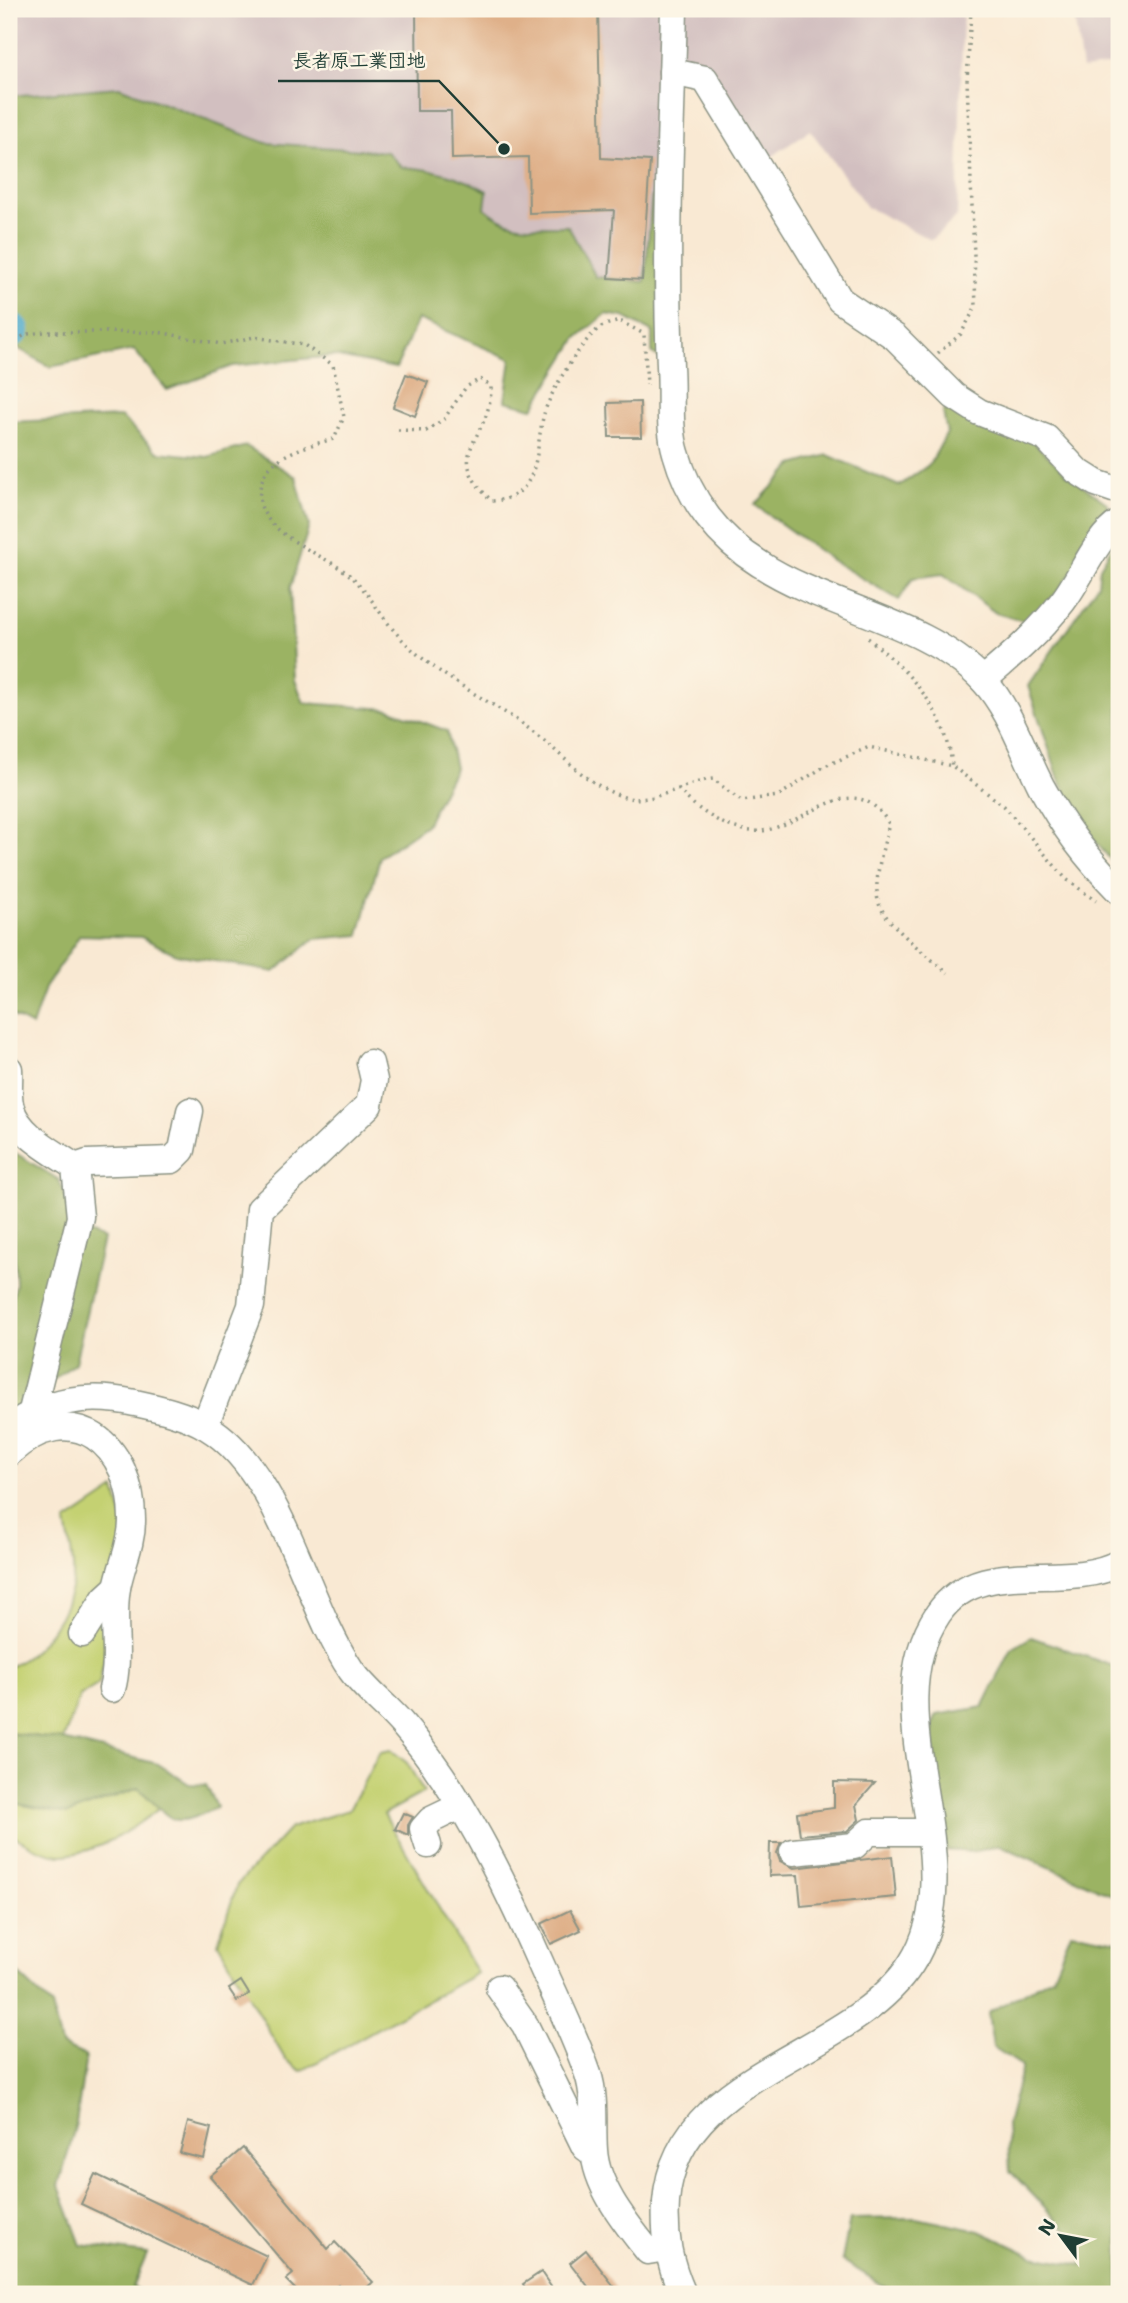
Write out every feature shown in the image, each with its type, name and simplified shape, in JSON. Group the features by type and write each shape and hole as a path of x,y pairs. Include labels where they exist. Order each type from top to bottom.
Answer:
{"street":[{"path":"674,9 668,318 674,450 682,474 719,535 764,567 940,648 983,680 1001,705 1060,820 1112,899"},
{"path":"672,72 705,79 840,300 895,337 954,396 979,412 1046,439 1077,471 1096,483 1119,491"},
{"path":"983,680 1035,636 1066,598 1107,530 1119,523"},
{"path":"205,1425 251,1306 260,1209 369,1105 374,1080 370,1063"},
{"path":"9,1069 10,1103 14,1116 36,1139 75,1167 80,1217 20,1421"},
{"path":"75,1167 87,1163 172,1160 182,1150 190,1111"},
{"path":"20,1421 71,1398 94,1397 156,1408 205,1425 242,1458 263,1489 351,1670 403,1724 460,1806 538,1959 589,2076 594,2153 604,2186 648,2251 666,2248"},
{"path":"9,1453 34,1435 59,1426 86,1429 106,1445 127,1482 132,1508 131,1540 117,1587 116,1673 113,1689"},
{"path":"682,2294 666,2248 668,2182 686,2140 722,2100 880,2000 905,1974 923,1947 931,1919 928,1832 915,1700 917,1659 938,1614 948,1602 984,1581 1013,1575 1104,1571 1119,1563"},
{"path":"82,1634 105,1598 117,1587"},
{"path":"428,1845 424,1829 431,1820 460,1806"},
{"path":"793,1852 854,1846 869,1832 928,1832"},
{"path":"499,1989 525,2025 585,2147 594,2153"}],"path":[{"path":"925,365 961,334 976,306 967,81 971,9"},
{"path":"398,430 426,431 444,419 466,387 480,379 491,386 491,407 483,429 468,449 468,469 477,487 492,501 506,500 519,493 533,473 544,412 577,353 599,328 620,321 644,334 647,387"},
{"path":"9,343 28,334 85,331 158,332 221,344 254,337 304,345 333,365 344,417 334,439 293,450 276,460 262,483 260,502 273,526 342,568 360,584 398,635 437,671 537,735 568,765 601,788 623,797 639,799 678,789 696,781 713,779 741,801 778,796 825,766 869,747 952,766 1004,806 1066,878 1112,899"},
{"path":"855,610 856,628 901,665 933,705 950,741 952,766"},
{"path":"678,789 687,799 725,824 753,832 796,820 819,805 855,797 880,809 889,824 879,870 879,904 909,941 948,973"}],"shaded area":[{"path":"9,9 963,9 957,217 931,240 867,207 810,130 764,162 706,72 662,75 661,191 652,197 645,283 607,280 596,277 568,226 521,226 501,221 432,169 402,167 307,146 266,143 119,87 9,96"},
{"path":"1073,9 1119,9 1119,64 1082,69"}],"green space":[{"path":"119,87 266,143 387,152 402,167 425,169 456,177 487,191 485,208 504,221 524,226 568,226 596,277 645,282 652,197 661,191 659,357 652,353 652,332 624,317 606,314 577,338 533,408 505,401 511,359 418,319 396,368 333,356 232,366 167,390 134,350 50,367 9,343 9,96"},
{"path":"954,401 1026,435 1067,474 1108,504 1075,567 1031,623 996,613 943,574 913,578 899,600 833,561 755,505 793,465 828,455 899,486 930,464 947,433 943,412"},
{"path":"121,417 158,452 207,457 246,446 296,477 309,526 290,588 295,680 304,703 389,709 447,731 455,768 426,825 380,857 359,935 314,939 274,972 176,954 141,937 80,935 45,988 32,1026 11,1015 9,1008 9,422"},
{"path":"1119,534 1119,870 1085,829 1059,779 1028,686 1098,584 1100,567"},
{"path":"9,1149 59,1180 79,1230 103,1239 75,1363 34,1395 9,1422 9,1315 16,1284"},
{"path":"115,1489 124,1523 118,1594 99,1684 80,1696 63,1740 9,1733 9,1667 21,1661 43,1642 60,1617 70,1590 73,1564 66,1522"},
{"path":"1031,1637 1119,1668 1119,1898 1000,1845 974,1852 945,1850 932,1726 937,1715 983,1707 1012,1649"},
{"path":"9,1733 63,1740 158,1764 189,1784 206,1785 217,1807 201,1815 180,1820 166,1814 138,1788 68,1814 9,1802"},
{"path":"391,1750 407,1763 424,1792 384,1814 477,1973 301,2071 285,2059 218,1943 237,1885 290,1828 349,1810 380,1752"},
{"path":"138,1788 160,1808 127,1831 90,1849 57,1855 35,1848 9,1833 9,1802 68,1814"},
{"path":"1071,1932 1119,1941 1119,2294 897,2294 842,2260 850,2219 916,2218 980,2231 1033,2256 1082,2265 1083,2247 1010,2171 1007,2125 1022,2066 993,2047 988,2013 1053,1976"},
{"path":"9,1965 52,2006 61,2045 86,2056 76,2123 59,2186 81,2245 147,2254 133,2287 142,2294 9,2294"}],"building":[{"path":"416,9 598,9 601,158 650,161 642,280 609,278 614,210 529,213 528,157 452,159 451,111 417,111"},
{"path":"406,374 428,382 415,416 393,407"},
{"path":"640,402 641,437 609,437 608,403"},
{"path":"834,1782 875,1783 856,1805 859,1820 847,1831 800,1835 797,1813 834,1808"},
{"path":"403,1813 413,1817 408,1825 408,1835 395,1829"},
{"path":"770,1843 781,1843 777,1853 780,1861 794,1868 892,1856 896,1897 801,1906 798,1875 769,1876"},
{"path":"570,1910 581,1930 551,1944 541,1924"},
{"path":"241,1981 249,1994 237,2001 229,1989"},
{"path":"188,2122 211,2128 204,2159 180,2153"},
{"path":"243,2148 328,2249 335,2242 373,2282 360,2294 347,2294 338,2285 327,2294 300,2294 286,2280 293,2274 210,2176"},
{"path":"95,2174 267,2256 253,2285 81,2204"},
{"path":"586,2250 620,2294 594,2294 570,2263"},
{"path":"541,2272 556,2294 529,2294 523,2284"}],"waterway":[{"path":"9,331 14,330"}],"place":[{"name":"長者原工業団地","path":"504,149"}]}
